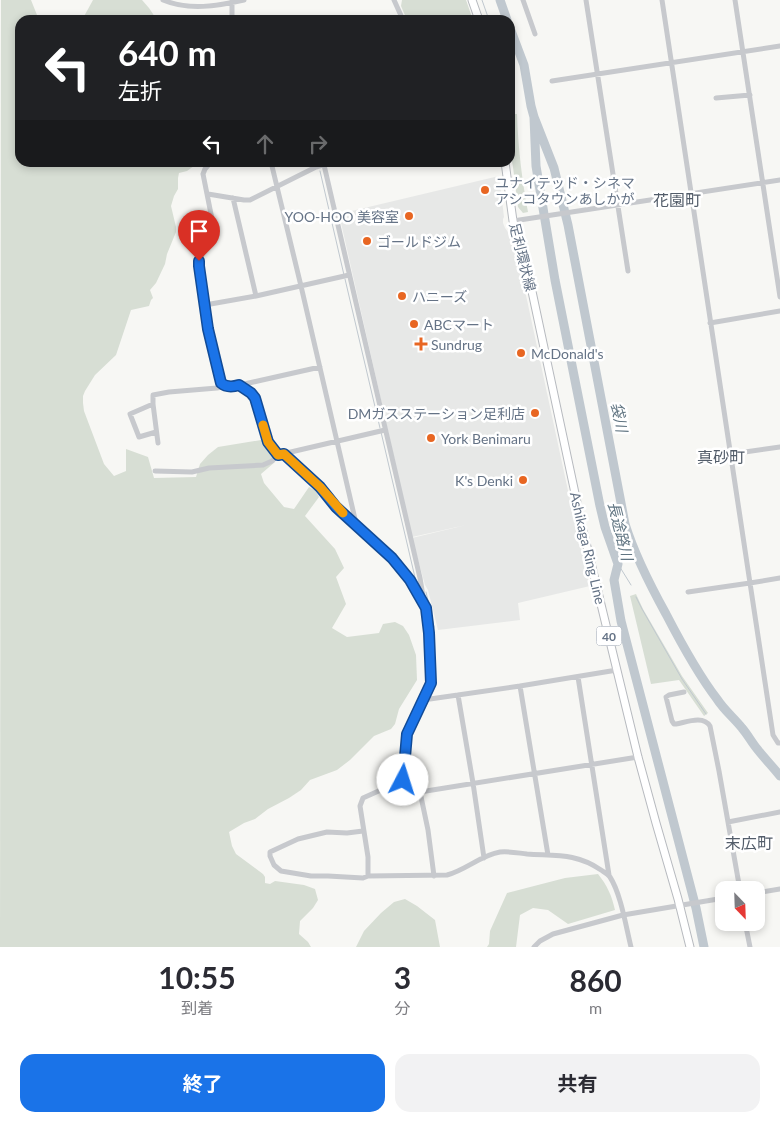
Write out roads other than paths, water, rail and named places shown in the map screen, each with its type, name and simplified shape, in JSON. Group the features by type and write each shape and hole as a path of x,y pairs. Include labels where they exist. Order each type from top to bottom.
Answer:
{"main road":[{"path":"472,0 477,15"},
{"name":"足利環状線","path":"506,167 513,221 530,282 582,526 617,670"},
{"name":"40","path":"617,670 638,757 690,947"}],"street":[{"path":"163,0 182,6 202,7 244,0"},
{"path":"394,0 402,15"},
{"path":"523,0 535,34"},
{"path":"586,0 628,271"},
{"path":"662,0 773,735 778,743 780,743"},
{"path":"735,0 780,297"},
{"path":"231,2 232,15"},
{"path":"552,81 780,46"},
{"path":"716,98 750,95"},
{"path":"207,167 203,174 213,219 213,229 199,263 208,329 220,380 224,386"},
{"path":"273,167 355,519 353,523"},
{"path":"208,194 250,200 318,167"},
{"path":"325,167 426,608 431,683 407,734 403,780"},
{"path":"513,221 780,180"},
{"path":"233,198 256,296"},
{"path":"205,305 256,296 349,275"},
{"path":"710,323 780,311"},
{"path":"158,443 153,404 153,396 156,394 224,386 232,387 320,367"},
{"path":"239,385 255,398 268,442 320,487 336,507 392,558 410,580 426,608"},
{"path":"153,404 130,414 140,437 156,432"},
{"path":"155,471 192,472 209,468 263,464 272,461 281,454 385,430"},
{"path":"731,454 780,447"},
{"path":"688,592 780,578"},
{"path":"423,700 617,670"},
{"path":"578,677 609,875 616,889 631,947"},
{"path":"520,686 548,855"},
{"path":"684,692 666,697 672,721 674,724 702,720 710,726 738,881"},
{"path":"458,695 484,858"},
{"path":"420,792 638,757"},
{"path":"403,780 418,788 420,792 428,830 434,876"},
{"path":"368,876 368,857 360,806 362,798 403,780"},
{"path":"728,822 780,812"},
{"path":"363,831 318,834 298,839 269,854 276,867 283,872 311,876 363,878 368,876 447,875 453,874 499,852 573,857 594,865 609,875"},
{"path":"765,892 780,889"},
{"path":"534,947 540,940 553,934 624,916 715,900"},
{"path":"747,931 750,947"}],"waterway":[{"path":"482,0 487,15"},
{"name":"袋川","path":"500,0 505,15"},
{"name":"袋川","path":"515,41 524,65 534,117 554,168 568,225 625,524 629,536 649,581 677,636 696,668 720,703 780,776"},
{"name":"長途路川","path":"534,117 536,166 555,280 600,506 618,564 614,580 621,621 696,908 704,947"},
{"path":"320,171 344,275"},
{"path":"345,279 380,428"},
{"path":"381,432 417,586"},
{"path":"618,564 631,585"},
{"path":"426,592 434,627"},
{"path":"636,597 682,679 706,714"}],"place":[{"name":"ユナイテッド・シネマ アシコタウンあしかが","path":"485,190"},
{"name":"YOO-HOO 美容室","path":"409,216"},
{"name":"ゴールドジム","path":"367,241"},
{"name":"ハニーズ","path":"402,296"},
{"name":"ABCマート","path":"414,324"},
{"name":"Sundrug","path":"421,344"},
{"name":"McDonald's","path":"521,353"},
{"name":"DMガスステーション足利店","path":"535,413"},
{"name":"York Benimaru","path":"431,438"},
{"name":"K's Denki","path":"523,480"}],"district":[{"name":"花園町","path":"677,199"},
{"name":"真砂町","path":"721,456"},
{"name":"末広町","path":"749,842"}]}
